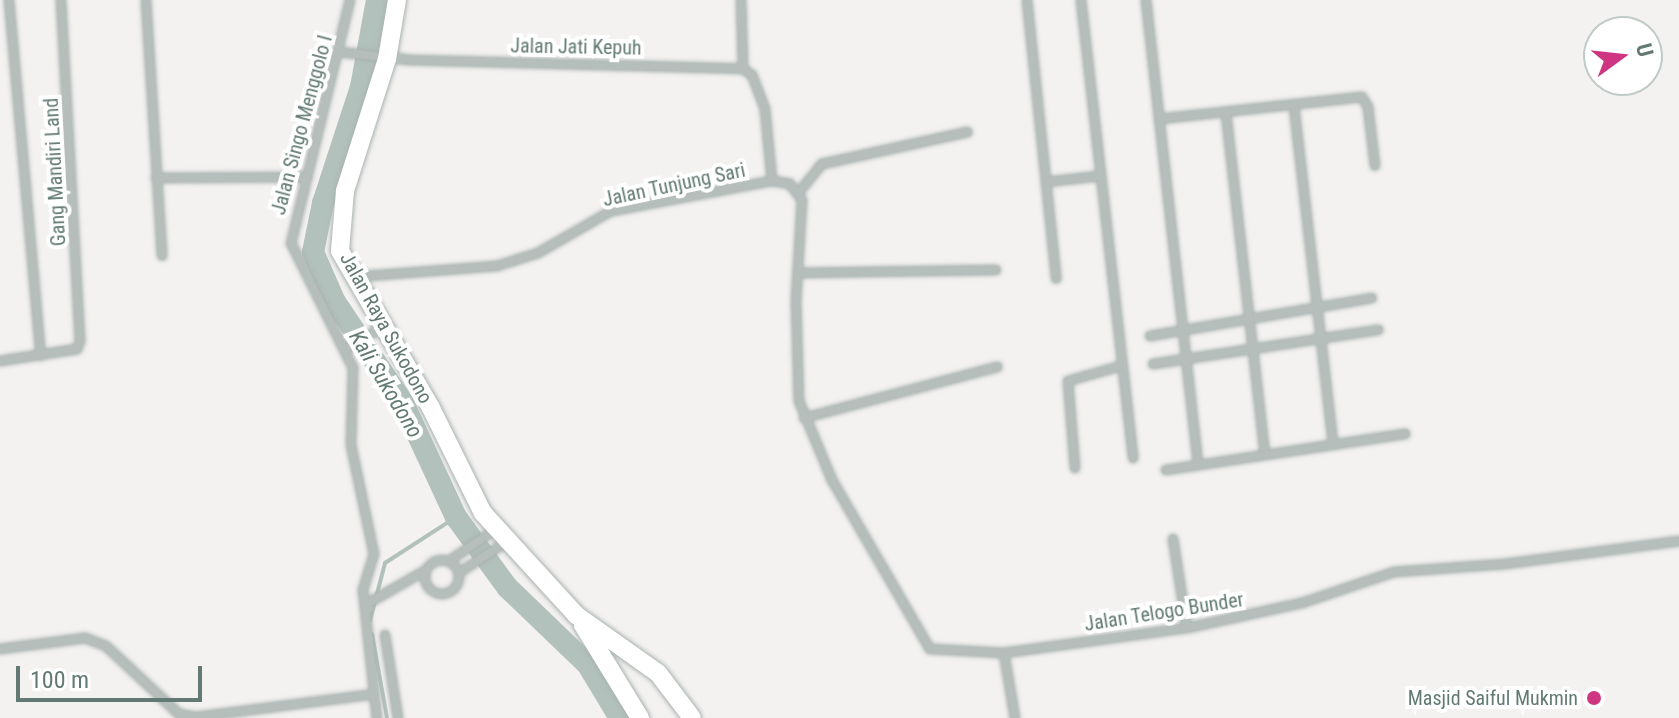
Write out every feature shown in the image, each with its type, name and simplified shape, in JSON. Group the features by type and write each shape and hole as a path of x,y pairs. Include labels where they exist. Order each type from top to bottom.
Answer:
{"main road":[{"name":"Jalan Raya Sukodono","path":"397,0 345,191 339,225 340,251 498,537 576,615 658,673 692,718"},
{"name":"Jalan Raya Sukodono","path":"576,615 640,718"},
{"path":"611,668 632,655"}],"street":[{"path":"0,361 41,356 9,0"},
{"name":"Gang Mandiri Land","path":"41,356 77,349 80,341 61,0"},
{"path":"146,0 162,256"},
{"name":"Jalan Singo Menggolo I","path":"350,0 344,53 303,177 291,243 346,349 355,385 351,445 374,554 363,590 377,718"},
{"path":"741,0 743,69 756,83 765,109 772,181"},
{"path":"1027,0 1056,278"},
{"path":"1081,0 1133,458"},
{"path":"1146,0 1198,465"},
{"name":"Jalan Jati Kepuh","path":"344,53 383,58 743,69"},
{"path":"1159,119 1364,98 1375,166"},
{"path":"1294,106 1333,445"},
{"path":"1226,113 1265,453"},
{"path":"968,132 822,164 800,191 798,273 996,270"},
{"path":"1046,182 1100,176"},
{"path":"156,178 303,177"},
{"name":"Jalan Tunjung Sari","path":"353,277 497,266 538,253 611,211 772,181 800,191"},
{"name":"Jalan Telogo Bunder","path":"798,273 799,401 804,418 921,643 941,652 1004,653 1187,628 1302,603 1394,572 1505,564 1679,541"},
{"path":"1150,336 1372,298"},
{"path":"346,349 381,328"},
{"path":"1153,364 1253,352 1378,330"},
{"path":"1075,468 1068,381 1121,366"},
{"path":"804,418 997,367"},
{"path":"1166,470 1405,434"},
{"path":"366,604 403,586 438,560 449,561 498,537"},
{"path":"403,586 450,592 459,573 498,537"},
{"path":"1173,539 1187,628"},
{"path":"449,561 459,573"},
{"path":"426,570 430,589"},
{"path":"385,635 398,718"},
{"path":"0,649 85,638 106,646 180,716 196,717 375,694"},
{"path":"370,651 385,648"},
{"path":"1004,653 1015,718"}],"waterway":[{"name":"Kali Sukodono","path":"377,0 361,87 323,203 313,252 335,302 403,403 456,517 507,587 588,665 620,718"},
{"path":"370,621 385,563 456,517"},
{"path":"372,634 387,718"}],"place":[{"name":"Masjid Saiful Mukmin","path":"1594,698"}]}
